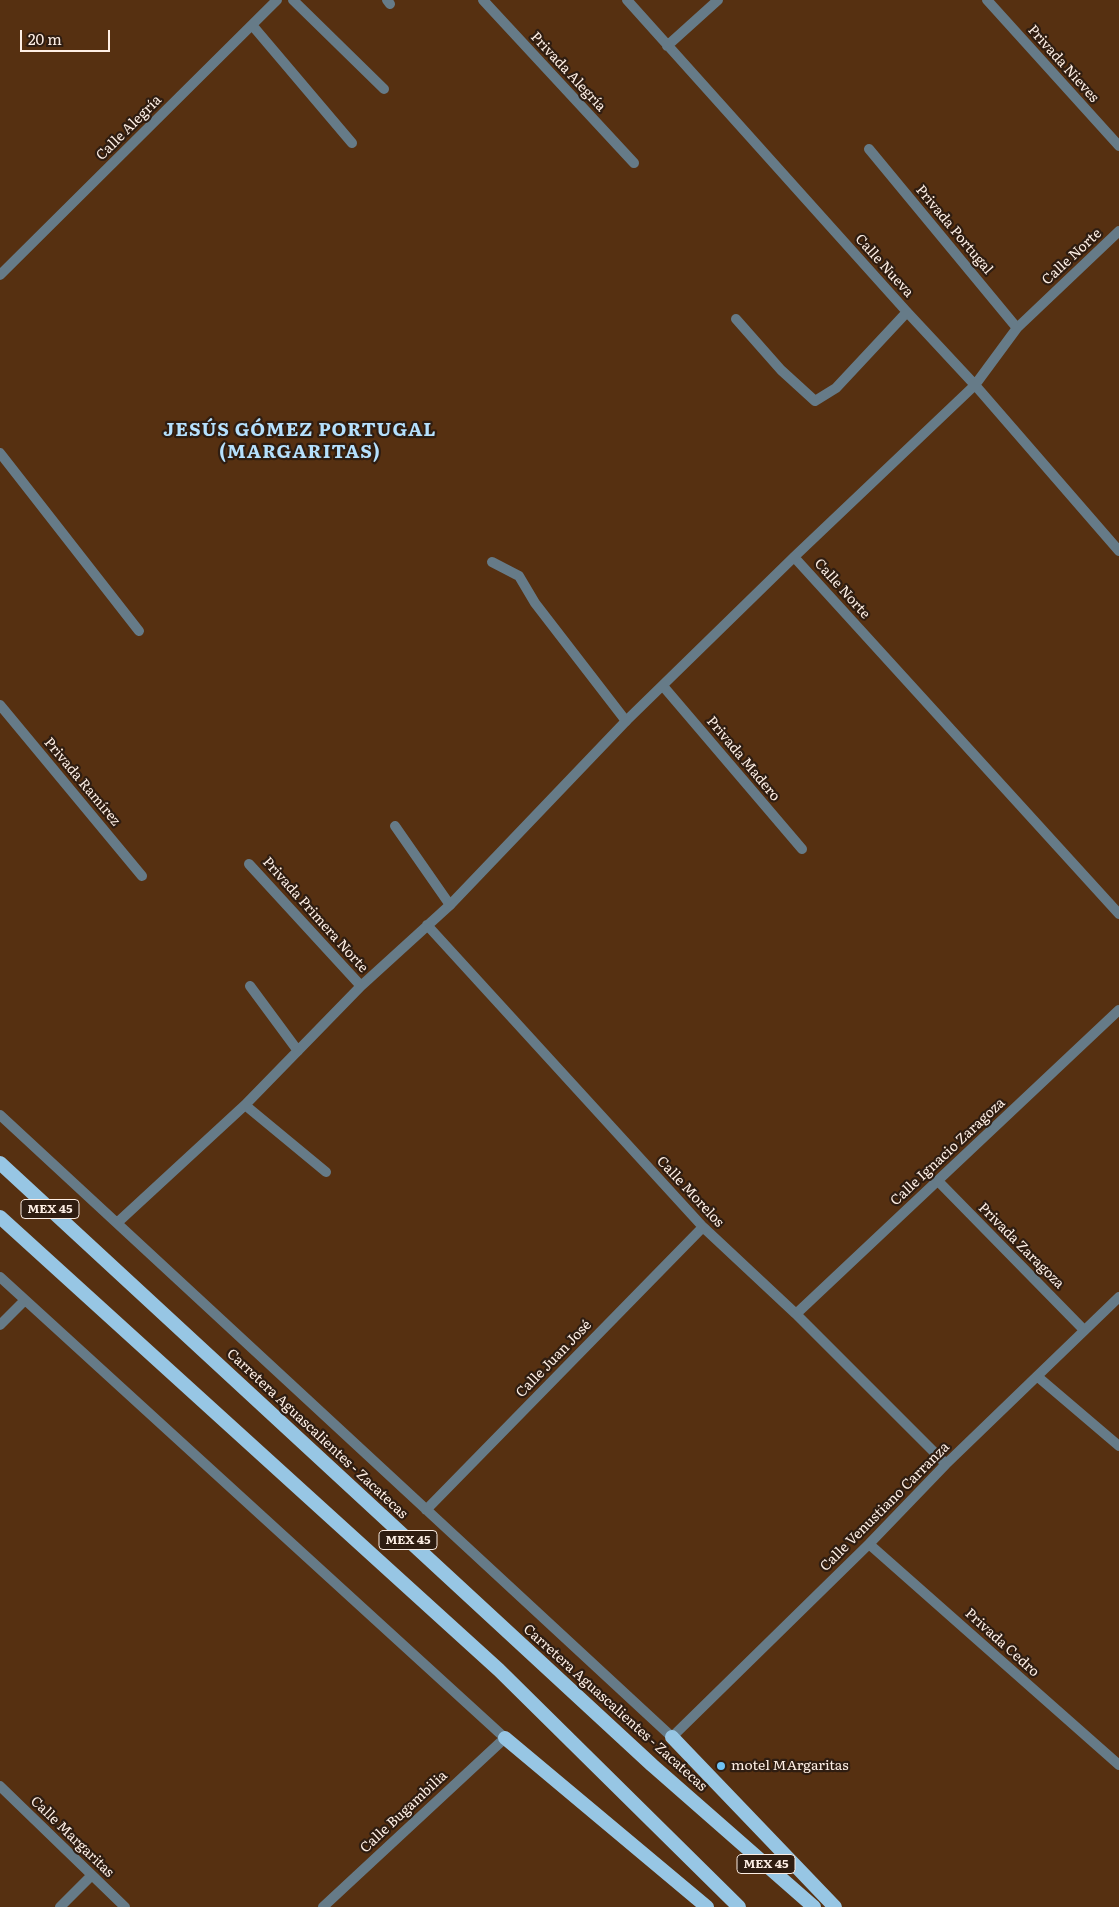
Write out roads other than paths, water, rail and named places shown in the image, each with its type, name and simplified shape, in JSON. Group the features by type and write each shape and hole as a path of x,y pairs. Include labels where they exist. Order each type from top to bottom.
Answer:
{"highway":[{"name":"Carretera Aguascalientes - Zacatecas","path":"0,1163 652,1765 814,1907"},
{"name":"MEX 45","path":"0,1217 499,1670 739,1907"},
{"path":"672,1737 836,1907"},
{"path":"505,1738 707,1907"}],"street":[{"name":"Calle Alegría","path":"0,275 277,0"},
{"path":"293,0 384,88"},
{"name":"Privada Alegría","path":"483,0 634,164"},
{"name":"Calle Nueva","path":"627,0 975,385 1119,551"},
{"path":"667,46 718,0"},
{"name":"Privada Nieves","path":"987,0 1119,146"},
{"path":"252,25 352,143"},
{"name":"Privada Portugal","path":"869,149 1017,328"},
{"name":"Calle Norte","path":"1119,231 1017,328 975,385 794,557 1119,914"},
{"path":"736,319 781,370 815,401 836,388 907,312"},
{"path":"0,453 139,631"},
{"path":"117,1224 245,1105 361,986 450,905 626,722 794,557"},
{"path":"492,562 519,576 535,603 626,722"},
{"name":"Privada Madero","path":"663,686 802,849"},
{"name":"Privada Ramírez","path":"0,705 142,876"},
{"path":"395,826 450,905"},
{"name":"Privada Primera Norte","path":"249,864 361,986"},
{"name":"Calle Morelos","path":"427,925 703,1227 796,1314 946,1464"},
{"path":"250,986 298,1051"},
{"name":"Calle Ignacio Zaragoza","path":"796,1314 1119,1010"},
{"path":"245,1105 326,1172"},
{"path":"0,1115 672,1737"},
{"name":"Privada Zaragoza","path":"938,1181 1084,1330"},
{"name":"Calle Juan José","path":"426,1510 703,1227"},
{"path":"0,1277 505,1738"},
{"name":"Calle Venustiano Carranza","path":"672,1737 869,1544 946,1464 1119,1297"},
{"path":"0,1325 24,1300"},
{"path":"1038,1376 1119,1446"},
{"name":"Privada Cedro","path":"869,1544 1118,1762"},
{"name":"Calle Bugambilia","path":"323,1907 505,1738"},
{"name":"Calle Margaritas","path":"0,1786 125,1907"},
{"path":"60,1907 92,1876"}],"place":[{"name":"motel MArgaritas","path":"721,1766"}],"district":[{"name":"JESÚS GÓMEZ PORTUGAL (MARGARITAS)","path":"300,441"}]}
